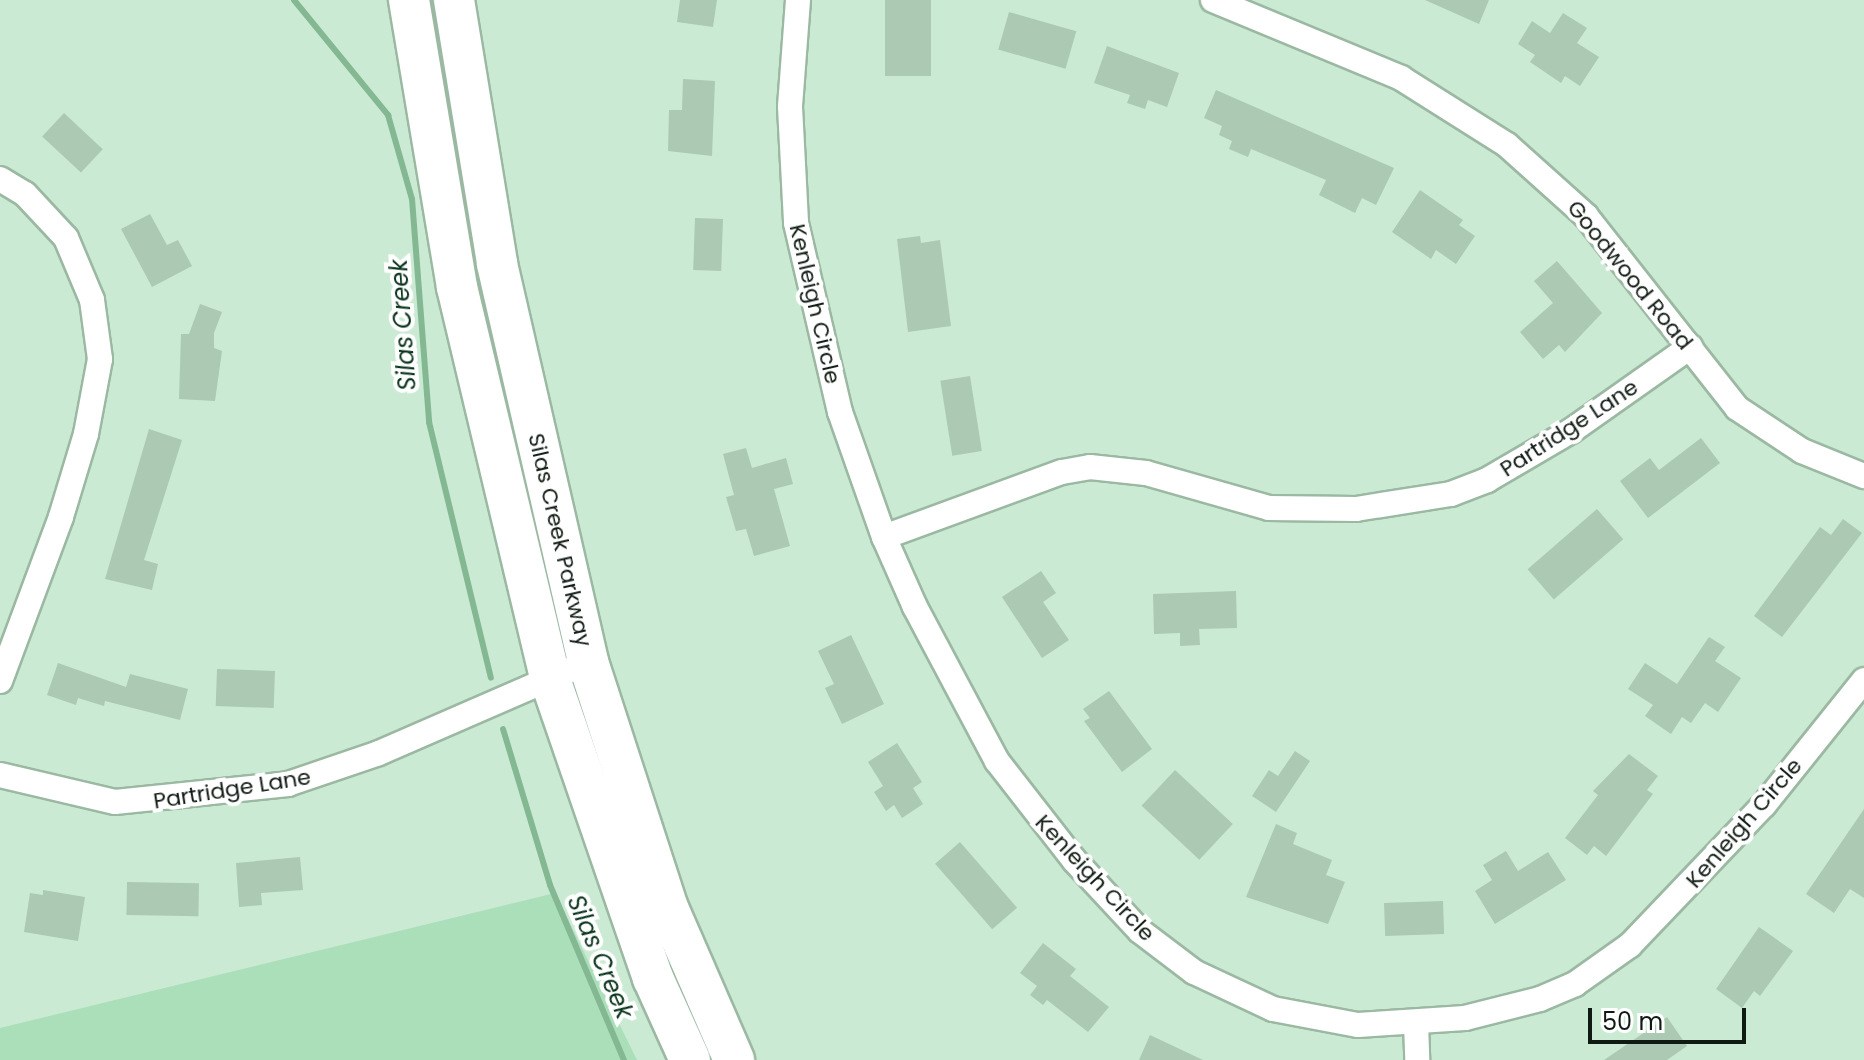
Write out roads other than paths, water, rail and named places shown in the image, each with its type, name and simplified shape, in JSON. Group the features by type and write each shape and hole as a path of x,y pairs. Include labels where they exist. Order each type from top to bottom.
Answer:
{"main road":[{"name":"Silas Creek Parkway","path":"409,0 457,287 551,682 653,978 690,1060"},
{"name":"Silas Creek Parkway","path":"454,0 497,264 588,662 668,908 734,1060"}],"street":[{"name":"Kenleigh Circle","path":"798,0 790,107 796,223 840,412 884,537 915,607 997,761 1074,860 1140,931 1194,972 1273,1009 1358,1025 1416,1023 1503,1012 1575,984 1607,963 1699,876 1864,680"},
{"name":"Goodwood Road","path":"1213,0 1401,78 1507,145 1586,216 1690,347 1717,388 1768,431 1864,476"},
{"path":"0,179 25,194 66,238 92,300 100,359 90,419 66,501 0,681"},
{"name":"Partridge Lane","path":"884,537 1062,472 1090,467 1146,473 1269,508 1356,509 1451,494 1522,462 1690,347"},
{"name":"Partridge Lane","path":"0,775 115,802 288,784 379,753 551,682 588,662"},
{"path":"1416,1023 1417,1060"}],"waterway":[{"name":"Silas Creek","path":"294,0 388,115 412,199 429,422 491,678"},
{"name":"Silas Creek","path":"503,729 550,885 624,1060"}]}
